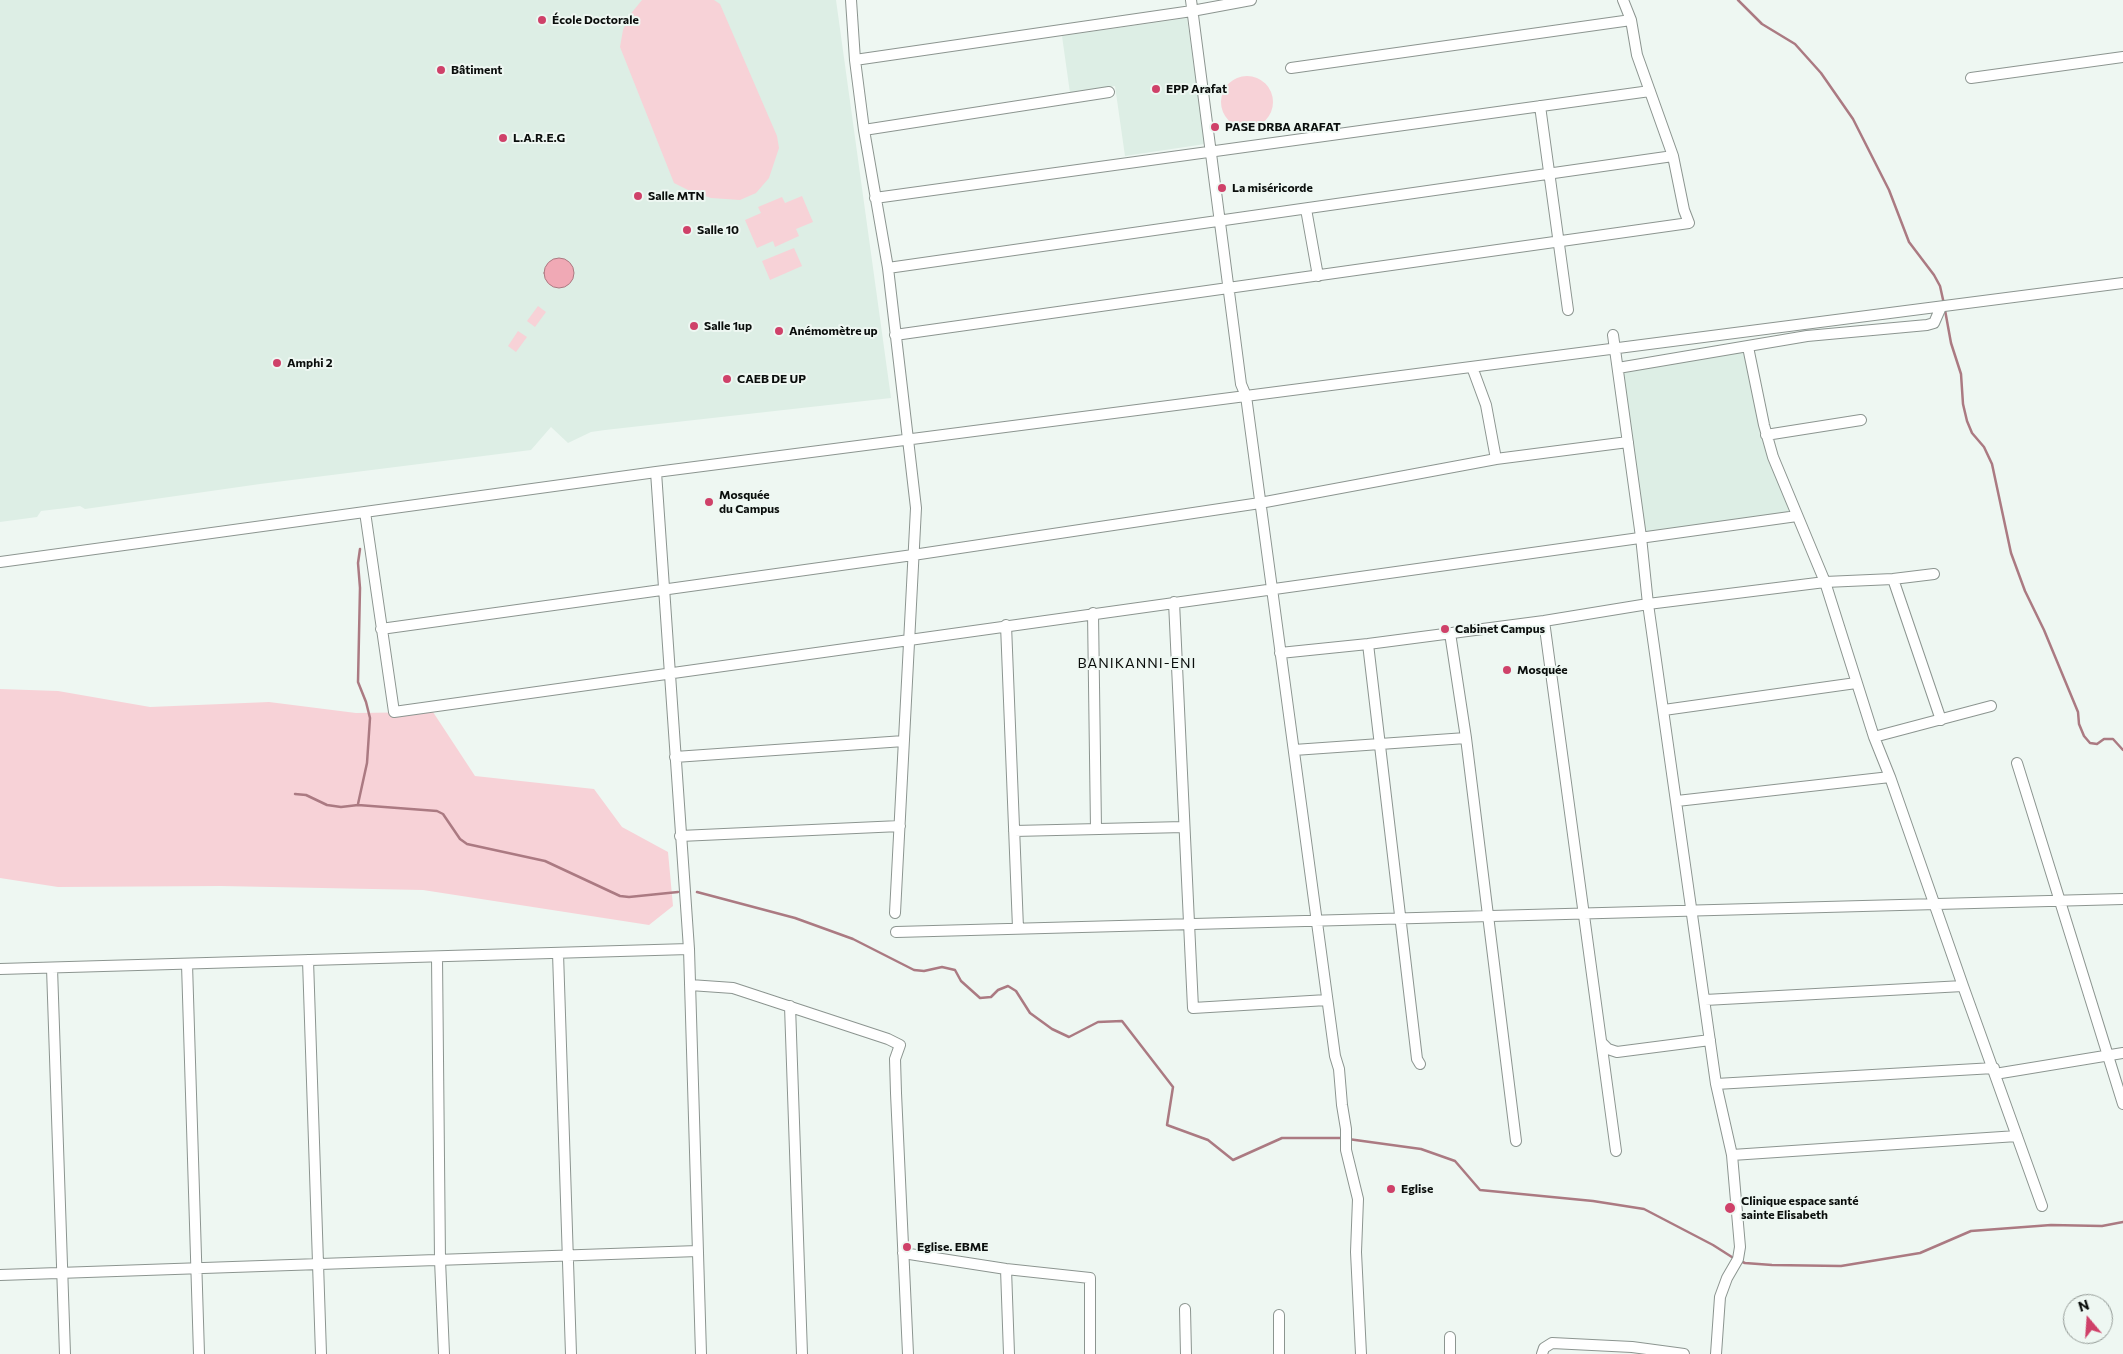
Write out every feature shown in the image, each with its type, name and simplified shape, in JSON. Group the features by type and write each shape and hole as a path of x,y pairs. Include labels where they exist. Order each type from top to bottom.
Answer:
{"street":[{"path":"851,0 855,60 864,130 888,268 916,508 895,913"},
{"path":"1191,0 1241,384 1246,396 1335,1056 1339,1069 1342,1105 1346,1123 1346,1150 1358,1199 1356,1252 1361,1354"},
{"path":"855,60 1192,11 1251,0"},
{"path":"896,335 1689,223 1684,210 1673,156 1637,55 1631,20 1624,0"},
{"path":"1291,68 1631,20"},
{"path":"1971,78 2123,57"},
{"path":"876,198 1650,91"},
{"path":"864,130 1109,92"},
{"path":"1540,106 1568,310"},
{"path":"888,268 1673,156"},
{"path":"1306,209 1318,276"},
{"path":"0,562 656,472 2123,283"},
{"path":"1618,368 1824,334 1928,325 1934,323 1941,307"},
{"path":"1613,335 1641,537 1648,604 1716,1084 1732,1155 1740,1247 1738,1259 1726,1278 1720,1297 1716,1354"},
{"path":"1748,347 1766,435 1773,457 1825,582 1874,738 1890,777 2042,1206"},
{"path":"1472,367 1486,405 1496,459"},
{"path":"1766,435 1861,420"},
{"path":"381,629 913,555 1260,503 1496,459 1628,442"},
{"path":"656,472 690,985 702,1354"},
{"path":"365,512 394,712 1006,625 1798,516"},
{"path":"1280,653 1368,644 1544,621 1648,604 1825,582 1893,579 1934,574"},
{"path":"1893,579 1941,720"},
{"path":"1174,602 1193,1008 1328,1000"},
{"path":"1093,613 1096,829"},
{"path":"1544,621 1616,1151"},
{"path":"1006,625 1018,928"},
{"path":"1450,633 1466,738 1516,1141"},
{"path":"1368,644 1417,1058 1420,1064"},
{"path":"1664,710 1856,683"},
{"path":"1874,738 1991,706"},
{"path":"1294,750 1466,738"},
{"path":"675,757 904,741"},
{"path":"2016,762 2123,1104"},
{"path":"1677,801 1890,777"},
{"path":"680,836 900,826"},
{"path":"1014,831 1184,827"},
{"path":"896,932 2123,899"},
{"path":"0,969 688,949"},
{"path":"558,953 571,1354"},
{"path":"437,956 440,1260 444,1354"},
{"path":"308,960 321,1354"},
{"path":"187,964 200,1354"},
{"path":"52,968 65,1354"},
{"path":"690,985 733,988 888,1039 900,1045 895,1059 908,1354"},
{"path":"1705,1000 1963,986"},
{"path":"790,1006 802,1354"},
{"path":"1602,1043 1608,1049 1617,1052 1710,1040"},
{"path":"1716,1084 1994,1071 2108,1056 2123,1052"},
{"path":"1732,1155 2017,1136"},
{"path":"0,1275 698,1251"},
{"path":"904,1253 1006,1269 1090,1278 1090,1354"},
{"path":"1006,1269 1009,1354"},
{"path":"1185,1309 1186,1354"},
{"path":"1279,1315 1280,1354"},
{"path":"1450,1337 1450,1354"},
{"path":"1542,1354 1544,1348 1552,1342 1684,1354"}],"shaded area":[{"path":"0,0 836,0 891,398 605,430 591,432 568,443 551,427 531,450 260,484 85,509 80,506 41,511 37,517 0,522"},
{"path":"642,0 714,0 720,4 777,136 779,148 769,178 756,193 740,200 711,198 674,183 620,47 623,30 629,16"},
{"name":"EPP Arafat","path":"1187,18 1205,144 1125,156 1115,86 1070,93 1062,36"},
{"path":"1242,76 1252,76 1266,83 1273,97 1273,107 1266,121 1252,128 1242,128 1232,124 1225,117 1221,107 1221,97 1225,87 1232,80"},
{"path":"802,196 813,222 796,229 799,236 775,247 773,241 757,248 745,220 761,213 758,207 782,197 785,203"},
{"path":"794,248 802,266 770,280 762,261"},
{"path":"559,258 570,262 574,273 570,284 559,288 548,284 544,273 548,262"},
{"path":"538,306 546,312 535,327 527,321"},
{"path":"518,331 527,337 516,352 508,346"},
{"path":"1745,351 1760,433 1771,465 1794,513 1646,534 1622,369"},
{"path":"0,689 58,691 150,707 269,702 356,713 433,712 475,776 594,789 622,827 668,852 673,906 649,925 423,890 221,886 58,887 0,878"}],"waterway":[{"path":"1738,0 1762,24 1795,44 1821,73 1853,119 1889,190 1909,242 1940,286 1944,304"},
{"path":"1945,310 1951,343 1961,374 1963,404 1967,421 1972,433 1984,447 1992,464 2011,553 2025,591 2044,630 2078,712 2079,724 2084,736 2090,743 2097,744 2104,739 2113,739 2123,750"},
{"path":"358,804 367,763 370,718 358,682 360,588 358,563 360,549"},
{"path":"295,794 306,795 327,805 341,807 358,805 437,811 443,814 460,839 467,844 545,861 620,896 629,897 678,892"},
{"path":"697,892 795,918 853,939 914,970 924,971 942,967 955,970 961,981 980,998 991,997 998,990 1008,986 1016,991 1030,1013 1052,1029 1069,1037 1098,1022 1122,1021 1173,1087 1167,1125 1208,1140 1233,1160 1282,1138 1343,1138"},
{"path":"1348,1139 1421,1149 1455,1161 1480,1190 1593,1201 1644,1209 1713,1245 1735,1259"},
{"path":"1740,1261 1772,1265 1841,1266 1920,1253 1971,1231 2051,1225 2102,1226 2123,1222"}],"place":[{"name":"École Doctorale","path":"542,20"},
{"name":"Bâtiment","path":"441,70"},
{"name":"EPP Arafat","path":"1156,89"},
{"name":"PASE DRBA ARAFAT","path":"1215,127"},
{"name":"L.A.R.E.G","path":"503,138"},
{"name":"La miséricorde","path":"1222,188"},
{"name":"Salle MTN","path":"638,196"},
{"name":"Salle 10","path":"687,230"},
{"name":"Salle 1up","path":"694,326"},
{"name":"Anémomètre up","path":"779,331"},
{"name":"Amphi 2","path":"277,363"},
{"name":"CAEB DE UP","path":"727,379"},
{"name":"Mosquée du Campus","path":"709,502"},
{"name":"Cabinet Campus","path":"1445,629"},
{"name":"Mosquée","path":"1507,670"},
{"name":"Eglise","path":"1391,1189"},
{"name":"Clinique espace santé sainte Elisabeth","path":"1730,1208"},
{"name":"Eglise. EBME","path":"907,1247"}],"district":[{"name":"BANIKANNI-ENI","path":"1137,663"}]}
